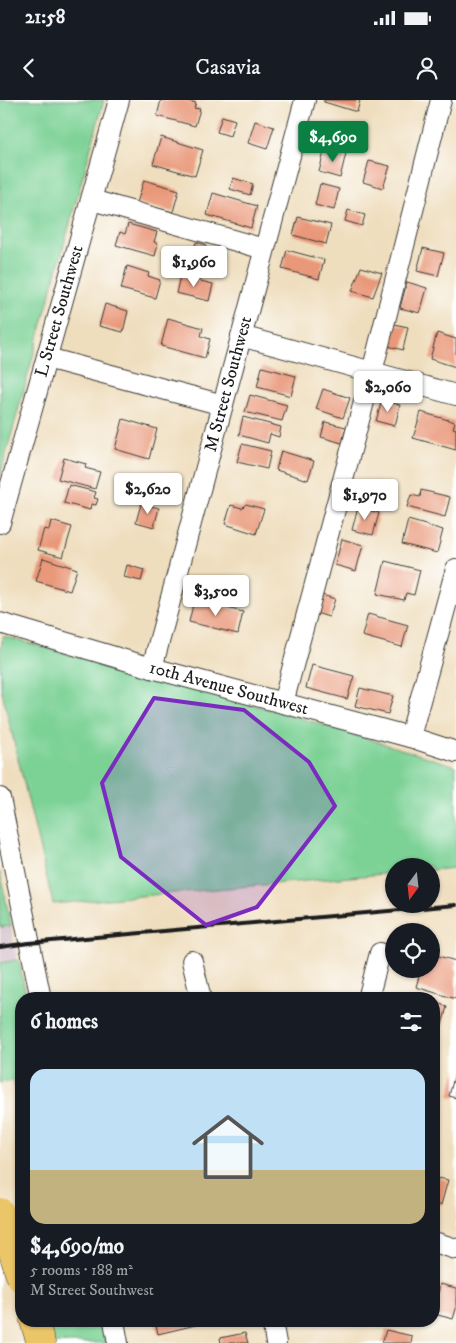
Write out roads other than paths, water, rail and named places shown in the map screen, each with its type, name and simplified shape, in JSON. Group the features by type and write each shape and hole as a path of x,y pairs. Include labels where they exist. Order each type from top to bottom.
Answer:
{"highway":[{"path":"0,1212 15,1259"}],"street":[{"name":"L Street Southwest","path":"0,523 119,100"},
{"name":"M Street Southwest","path":"152,668 305,100"},
{"path":"283,703 372,372 441,100"},
{"path":"92,200 264,249"},
{"path":"241,336 456,395"},
{"path":"47,358 223,405"},
{"path":"410,737 456,569"},
{"name":"10th Avenue Southwest","path":"0,624 152,668 410,737 456,752"},
{"path":"0,798 40,992"},
{"path":"370,992 380,953"},
{"path":"192,961 199,992"},
{"path":"0,1256 15,1251"},
{"path":"115,1327 118,1343"},
{"path":"273,1327 276,1343"}],"railway":[{"path":"0,947 456,905"}]}
